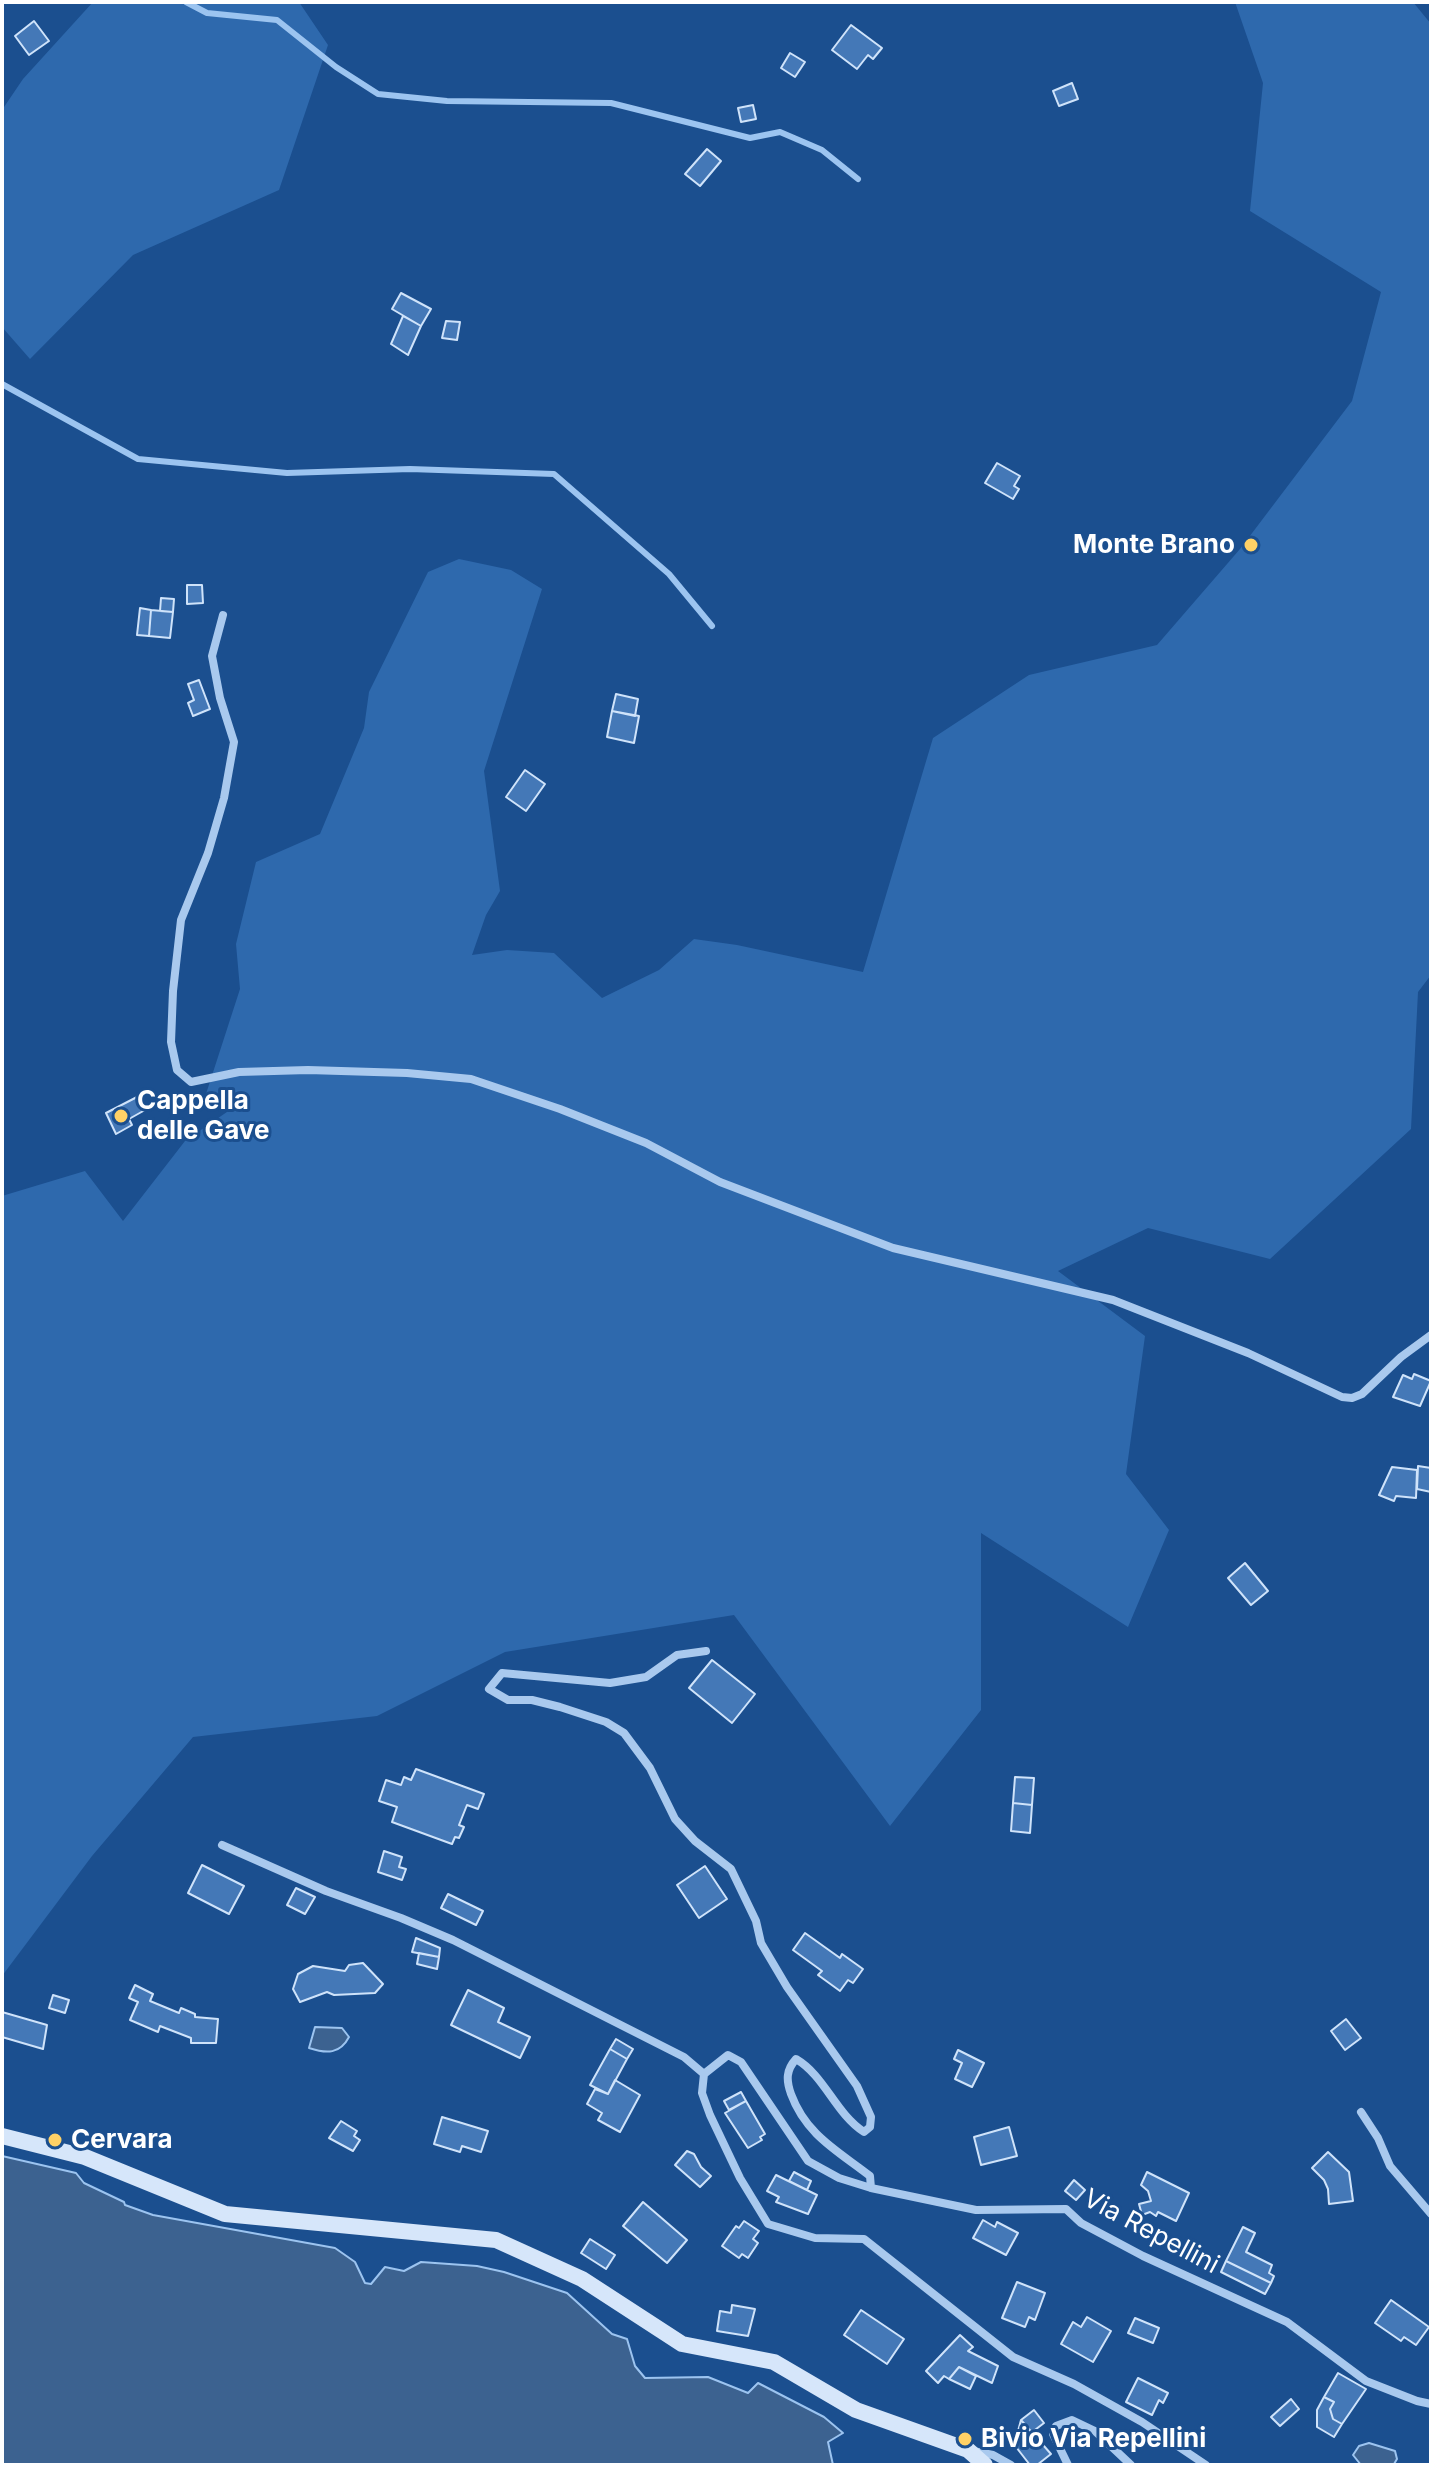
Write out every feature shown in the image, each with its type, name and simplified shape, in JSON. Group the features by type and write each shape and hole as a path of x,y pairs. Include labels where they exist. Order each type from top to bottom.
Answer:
{"main road":[{"path":"2,2136 85,2157 225,2214 496,2240 582,2279 682,2344 774,2362 856,2410 968,2450 985,2465"}],"street":[{"path":"223,615 212,656 220,698 234,742 224,798 208,853 181,920 173,991 171,1042 177,1070 191,1082 239,1072 308,1070 407,1073 471,1079 646,1143 720,1182 893,1248 1113,1300 1236,1348 1342,1397 1352,1398 1362,1394 1401,1357 1431,1335"},
{"path":"706,1651 677,1655 646,1677 618,1682 502,1673 489,1689 508,1700 532,1700 560,1707 606,1722 624,1733 645,1761 675,1819 695,1841 731,1869 756,1921 761,1943 787,1987 857,2086 871,2117 870,2127 864,2132 855,2126 807,2065 796,2059 786,2079 799,2114 839,2155 870,2176 871,2188"},
{"path":"222,1845 326,1891 453,1940 684,2057 704,2074 702,2093 710,2115 740,2178 768,2224 815,2238 864,2239 1013,2357 1074,2384 1142,2422 1206,2465"},
{"name":"Via Repellini","path":"704,2074 728,2055 741,2062 808,2161 839,2178 871,2188 976,2210 1066,2209 1081,2223 1143,2256 1287,2322 1366,2381 1431,2404"},
{"path":"1361,2112 1378,2138 1390,2166 1431,2214"},
{"path":"1068,2465 1053,2434 1056,2426 1072,2420 1095,2431 1131,2465"},
{"path":"968,2450 993,2455 1011,2465"}],"shaded area":[{"path":"93,2 299,2 328,45 279,190 133,255 30,359 2,327 2,110 23,79"},
{"path":"1235,2 1413,2 1431,24 1431,975 1418,992 1411,1129 1270,1259 1148,1228 1058,1271 1145,1336 1126,1474 1169,1530 1128,1627 981,1533 981,1710 890,1826 734,1615 505,1652 377,1716 193,1737 92,1856 2,1976 2,1196 85,1171 123,1221 185,1141 237,1105 205,1097 240,989 236,944 256,862 320,834 364,728 369,692 428,572 459,559 511,570 542,589 484,771 500,891 486,915 472,955 507,950 554,953 602,998 659,970 694,939 863,972 933,738 1029,675 1157,645 1240,549 1352,401 1381,292 1250,211 1263,83"},
{"path":"315,2027 342,2028 349,2037 337,2050 327,2052 309,2048"},
{"path":"2,2156 76,2173 84,2183 125,2205 153,2215 335,2248 355,2262 365,2283 371,2284 385,2267 404,2271 421,2262 477,2266 567,2293 612,2334 627,2339 635,2366 645,2378 708,2377 748,2393 758,2383 824,2417 843,2433 828,2442 833,2465 2,2465"},
{"path":"1369,2443 1395,2451 1397,2459 1394,2464 1361,2465 1353,2455 1359,2446"}],"building":[{"path":"34,21 49,41 29,55 15,36"},
{"path":"851,25 882,48 873,59 868,55 857,69 832,50"},
{"path":"790,53 805,62 795,77 781,68"},
{"path":"1072,83 1078,99 1059,106 1053,91"},
{"path":"753,105 756,119 741,122 738,108"},
{"path":"707,149 721,161 700,186 685,174"},
{"path":"401,293 431,309 421,326 392,309"},
{"path":"403,316 421,326 408,355 391,344"},
{"path":"446,321 460,322 457,340 442,338"},
{"path":"997,463 1020,476 1014,486 1019,489 1013,499 985,483"},
{"path":"187,585 202,585 203,603 187,604"},
{"path":"161,598 174,599 173,612 160,611"},
{"path":"140,608 151,610 149,636 137,635"},
{"path":"151,610 173,612 170,638 149,636"},
{"path":"199,680 210,709 193,716 188,703 194,700 188,684"},
{"path":"616,694 638,699 635,716 612,711"},
{"path":"612,711 639,716 634,743 607,737"},
{"path":"525,770 545,784 526,811 506,797"},
{"name":"Cappella delle Gave","path":"137,1097 145,1110 129,1119 132,1125 116,1134 106,1113"},
{"path":"1414,1374 1431,1381 1420,1406 1393,1397 1403,1375 1412,1379"},
{"path":"1418,1466 1431,1468 1431,1492 1417,1489"},
{"path":"1392,1467 1417,1470 1416,1498 1396,1496 1394,1501 1379,1495"},
{"path":"1245,1563 1268,1591 1251,1605 1228,1578"},
{"path":"712,1660 755,1694 732,1723 689,1688"},
{"path":"416,1769 484,1794 478,1809 467,1805 459,1825 464,1827 452,1844 392,1822 397,1807 379,1801 386,1780 401,1785 404,1777 411,1780"},
{"path":"1015,1777 1034,1778 1032,1805 1013,1803"},
{"path":"1013,1803 1032,1805 1030,1833 1011,1831"},
{"path":"384,1851 402,1857 399,1867 406,1869 402,1880 378,1872"},
{"path":"202,1865 244,1886 229,1914 188,1893"},
{"path":"705,1866 727,1899 699,1918 677,1885"},
{"path":"296,1888 315,1897 305,1914 287,1905"},
{"path":"448,1894 483,1911 476,1925 441,1908"},
{"path":"805,1933 840,1958 842,1954 863,1969 853,1983 848,1980 840,1991 818,1975 822,1971 793,1950"},
{"path":"416,1938 440,1948 439,1957 412,1952"},
{"path":"419,1953 439,1957 437,1969 417,1964"},
{"path":"363,1963 383,1984 375,1993 334,1995 327,1992 300,2002 293,1989 298,1974 313,1966 345,1971 349,1965"},
{"path":"135,1985 153,1994 150,2001 179,2013 181,2008 195,2014 195,2017 218,2019 216,2043 191,2043 191,2038 160,2026 158,2032 130,2020 138,2002 129,1998"},
{"path":"468,1990 504,2008 498,2022 530,2037 520,2058 451,2025"},
{"path":"53,1995 69,2000 65,2013 49,2008"},
{"path":"2,2012 47,2025 43,2049 2,2037"},
{"path":"1346,2019 1361,2038 1345,2050 1331,2031"},
{"path":"616,2039 633,2049 627,2059 610,2049"},
{"path":"610,2049 627,2059 608,2094 590,2085"},
{"path":"958,2050 984,2063 972,2087 955,2079 962,2063 954,2059"},
{"path":"615,2080 640,2095 620,2132 598,2120 602,2113 587,2104 595,2089 608,2094"},
{"path":"741,2092 746,2101 729,2110 724,2101"},
{"path":"746,2101 765,2134 760,2137 762,2140 748,2148 725,2113"},
{"path":"442,2117 488,2131 481,2152 462,2146 460,2152 434,2144"},
{"path":"341,2121 357,2131 354,2136 360,2140 353,2151 329,2138"},
{"path":"1009,2127 1017,2156 981,2165 974,2137"},
{"path":"687,2151 694,2154 701,2167 711,2176 700,2187 675,2165"},
{"path":"1328,2152 1349,2172 1353,2201 1329,2204 1324,2180 1312,2168"},
{"path":"794,2172 811,2181 807,2190 789,2181"},
{"path":"1147,2172 1189,2193 1176,2221 1158,2212 1156,2216 1150,2212 1142,2215 1139,2204 1151,2201 1148,2191 1141,2185"},
{"path":"776,2175 817,2195 808,2214 776,2202 779,2197 767,2191"},
{"path":"1074,2180 1085,2190 1076,2200 1065,2191"},
{"path":"643,2202 687,2240 667,2263 623,2226"},
{"path":"983,2220 995,2227 997,2222 1018,2233 1006,2255 973,2238"},
{"path":"744,2221 759,2231 753,2239 758,2243 748,2258 742,2254 739,2258 722,2246 736,2226 739,2228"},
{"path":"1243,2227 1255,2233 1246,2252 1272,2265 1269,2273 1274,2276 1271,2283 1226,2261"},
{"path":"590,2239 615,2255 606,2269 581,2253"},
{"path":"1226,2261 1271,2283 1265,2294 1221,2272"},
{"path":"1017,2282 1045,2293 1035,2320 1029,2317 1025,2327 1002,2318"},
{"path":"1391,2300 1429,2327 1416,2345 1404,2337 1401,2341 1375,2323"},
{"path":"732,2305 755,2309 748,2336 717,2331 720,2311 731,2313"},
{"path":"861,2310 904,2339 887,2364 844,2335"},
{"path":"1087,2317 1111,2331 1093,2362 1061,2344 1073,2322 1081,2327"},
{"path":"1135,2318 1159,2328 1153,2343 1128,2333"},
{"path":"960,2335 973,2347 968,2351 998,2366 992,2383 959,2367 949,2379 944,2376 938,2383 926,2371"},
{"path":"959,2367 976,2376 970,2389 949,2379"},
{"path":"1338,2373 1366,2389 1342,2424 1333,2419 1330,2409 1334,2402 1324,2397"},
{"path":"1138,2378 1168,2393 1163,2403 1159,2400 1152,2415 1126,2402"},
{"path":"1324,2397 1334,2402 1330,2409 1333,2419 1342,2424 1334,2437 1317,2427 1317,2410"},
{"path":"1291,2399 1299,2409 1280,2426 1271,2417"},
{"path":"1034,2410 1044,2423 1031,2433 1021,2420"},
{"path":"1021,2420 1051,2454 1037,2465 1030,2465 1009,2438 1018,2431"}],"waterway":[{"path":"186,2 207,13 277,20 336,67 378,94 447,101 611,103 750,138 780,132 822,150 858,179"},
{"path":"2,384 138,459 287,473 410,469 554,474 669,574 712,626"}],"place":[{"name":"Monte Brano","path":"1251,545"},
{"name":"Cappella delle Gave","path":"121,1116"},
{"name":"Cervara","path":"55,2140"},
{"name":"Bivio Via Repellini","path":"965,2439"}]}
